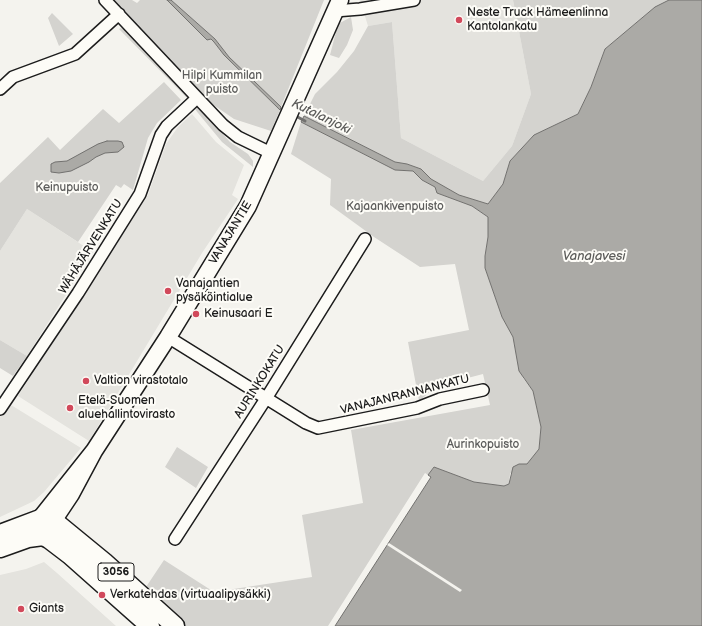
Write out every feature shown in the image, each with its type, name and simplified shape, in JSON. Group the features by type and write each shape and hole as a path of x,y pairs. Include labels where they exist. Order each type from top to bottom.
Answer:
{"main road":[{"path":"0,534 47,520"},
{"name":"3056","path":"47,520 104,562 175,626"},
{"path":"0,548 28,538 43,536"},
{"name":"3056","path":"43,536 70,555 150,626"}],"street":[{"path":"105,0 223,125 238,137 273,154"},
{"path":"337,6 360,9 414,0"},
{"name":"VANAJANTIE","path":"47,520 71,494 94,451 168,337 248,206 288,121 337,6"},
{"path":"0,89 13,77 75,54 119,14"},
{"name":"WÄHÄJÄRVENKATU","path":"0,409 78,294 140,194 156,144 166,126 197,98"},
{"name":"AURINKOKATU","path":"174,538 267,397 365,238"},
{"name":"VANAJANRANNANKATU","path":"168,337 267,397 306,423 318,428 417,408 440,399 482,390"},
{"path":"43,536 39,531 47,520"}],"shaded area":[{"path":"360,0 513,0 531,94 512,146 483,181 401,138 392,22 368,26"},
{"path":"192,114 216,142 244,165 232,195 238,199 202,253 89,441 18,396 148,195 166,144 178,127"},
{"path":"27,209 93,252 27,356 0,340 0,251"},
{"path":"11,405 81,448 44,492 34,501 0,517 0,417"},
{"path":"44,562 116,626 0,626 0,575 26,569"}],"green space":[{"name":"Hilpi Kummilan puisto","path":"112,0 132,0 137,3 140,0 167,0 207,39 214,42 224,55 280,110 271,131 234,119 208,101"},
{"path":"171,0 324,0 281,107 229,57 215,39"},
{"path":"513,0 669,0 655,7 605,49 591,87 578,114 534,135 510,161 503,184 488,204 459,195 431,179 421,169 395,162 304,116 315,94 337,72 354,51 368,26 392,22 401,138 483,181 512,146 531,94"},
{"path":"52,13 73,34 59,46 48,18"},
{"path":"351,17 353,30 347,45 339,58 330,55 338,24"},
{"path":"121,28 128,32 187,94 187,98 119,29"},
{"name":"Keinupuisto","path":"164,82 181,100 157,123 148,138 133,190 124,184 121,188 116,185 78,242 27,209 0,251 0,183 48,137 60,150 103,109 119,123"},
{"path":"198,107 230,142 248,154 253,161 253,167 222,142 195,109"},
{"path":"301,122 395,170 413,171 422,180 435,187 437,193 472,206 488,217 485,268 502,317 513,337 523,378 533,391 541,427 539,449 527,464 519,464 510,474 509,484 504,486 474,482 434,467 428,475 425,473 328,626 185,626 146,587 164,560 214,592 312,577 302,515 363,503 351,430 490,405 483,374 437,386 419,401 408,342 469,330 455,264 420,267 374,237 330,205 331,179 291,154"},
{"path":"0,340 27,356 13,376 0,368"},
{"path":"177,447 208,467 196,488 165,467"}],"water":[{"path":"167,0 171,0 215,39 229,57 281,107 280,110 224,55 211,39 207,40"},
{"name":"Vanajavesi","path":"669,0 702,0 702,626 335,626 431,477 428,475 434,467 474,482 504,486 509,484 513,467 519,464 527,464 539,449 541,427 533,391 519,371 513,337 502,317 485,268 488,217 472,206 437,193 435,187 422,180 413,171 395,170 301,122 304,116 395,162 421,169 431,179 459,195 488,204 503,184 510,161 534,135 578,114 591,87 605,49 655,7"},
{"path":"107,141 122,142 124,147 118,152 105,153 96,157 71,171 59,173 51,172 51,164 55,162 67,161 98,144"}],"pier":[{"path":"389,543 462,590 460,592 387,545"}],"waterway":[{"name":"Kutalanjoki","path":"294,115 305,121"}],"place":[{"name":"Neste Truck Hämeenlinna Kantolankatu","path":"459,20"},
{"name":"Vanajantien pysäköintialue","path":"168,291"},
{"name":"Keinusaari E","path":"196,314"},
{"name":"Valtion virastotalo","path":"86,381"},
{"name":"Etelä-Suomen aluehallintovirasto","path":"70,408"},
{"name":"Verkatehdas (virtuaalipysäkki)","path":"102,595"},
{"name":"Giants","path":"21,609"}],"park label":[{"name":"Kajaankivenpuisto","path":"395,207"},
{"name":"Aurinkopuisto","path":"483,445"}]}
